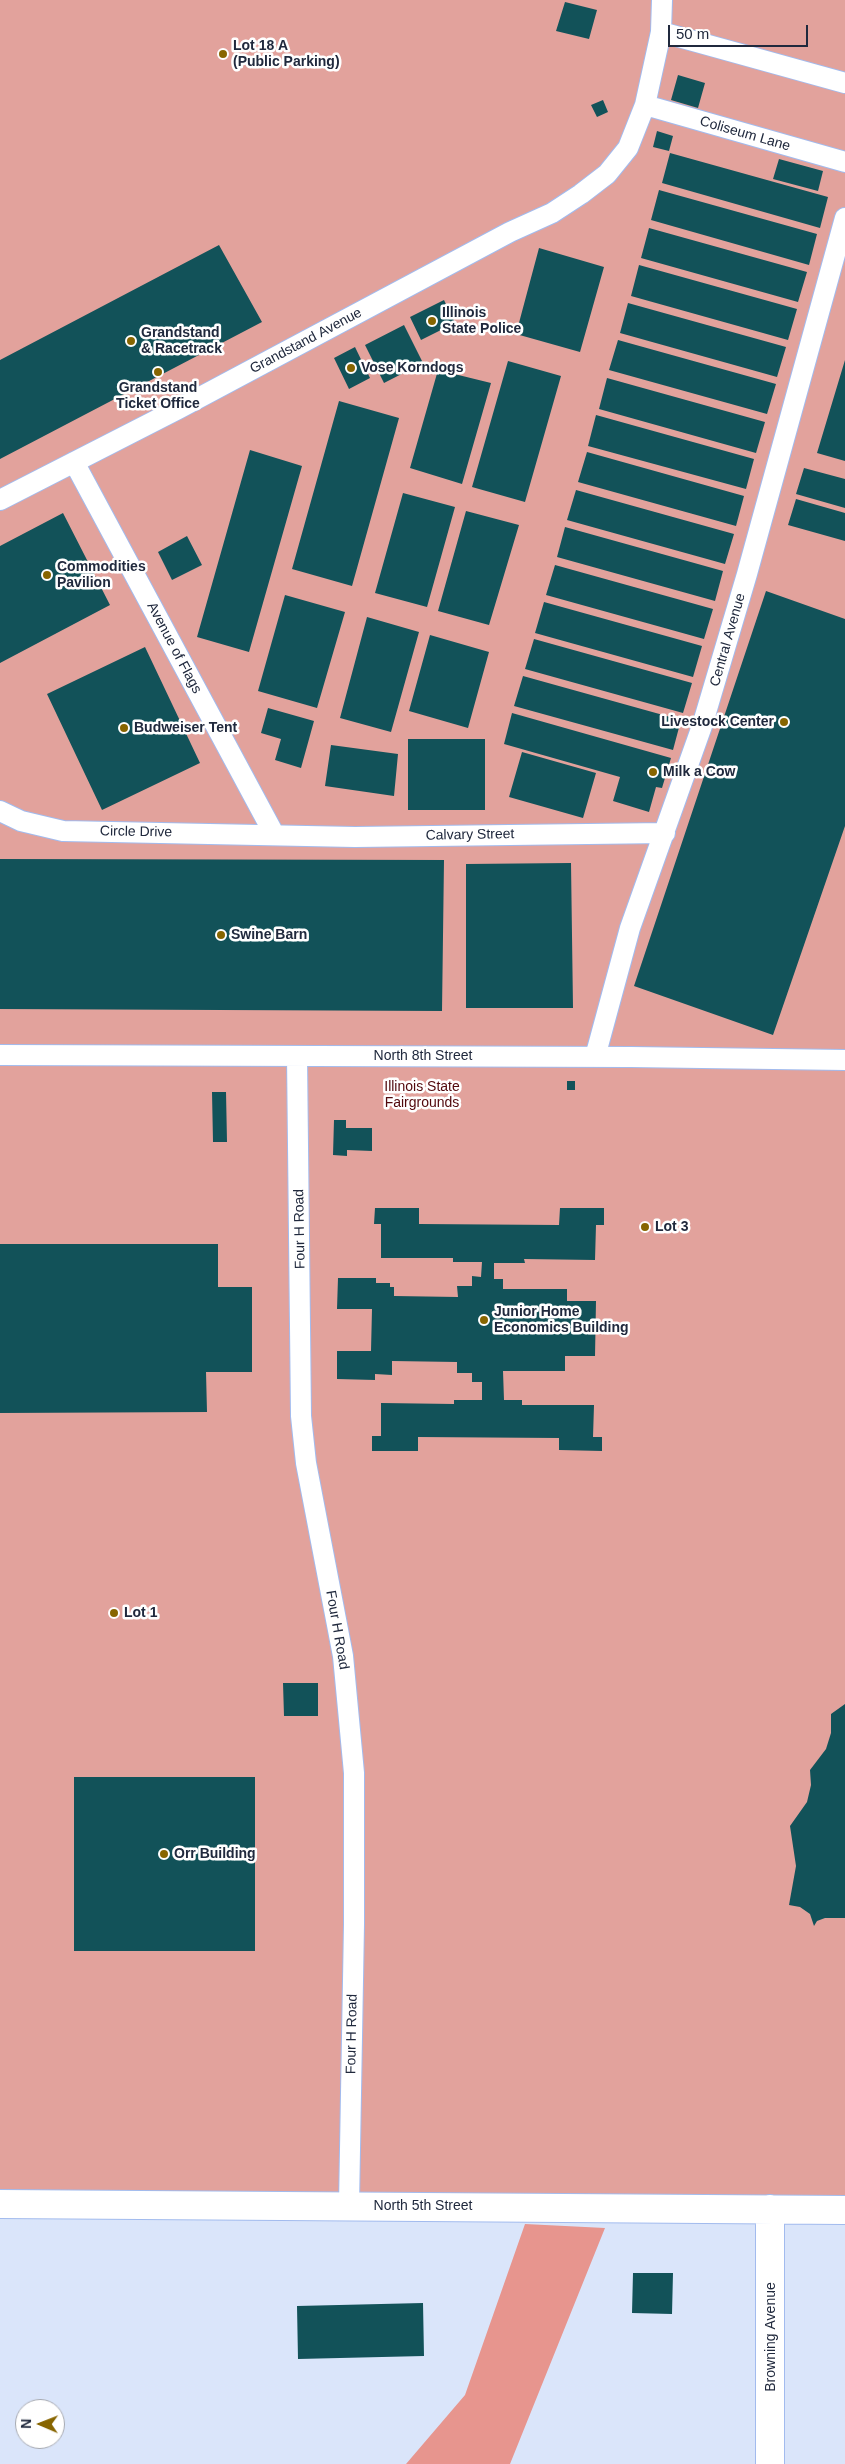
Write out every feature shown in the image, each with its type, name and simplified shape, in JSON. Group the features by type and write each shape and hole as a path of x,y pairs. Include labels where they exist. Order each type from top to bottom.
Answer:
{"main road":[{"name":"North 5th Street","path":"0,2204 845,2210"},
{"name":"Browning Avenue","path":"770,2210 770,2464"}],"street":[{"name":"Grandstand Avenue","path":"0,500 510,232 552,213 581,194 607,174 628,148 645,105 661,32 662,0"},
{"path":"661,32 845,83"},
{"name":"Coliseum Lane","path":"645,105 845,162"},
{"name":"Central Avenue","path":"595,1057 630,928 702,726 748,574 839,265 845,218"},
{"name":"Avenue of Flags","path":"74,462 274,834"},
{"name":"Circle Drive","path":"0,811 21,821 63,831 274,834"},
{"name":"Calvary Street","path":"274,834 355,837 665,833"},
{"name":"North 8th Street","path":"0,1055 595,1057 845,1060"},
{"name":"Four H Road","path":"297,1056 301,1416 306,1463 343,1656 354,1773 354,1924 349,2206"}],"green space":[{"name":"Illinois State Fairgrounds","path":"0,0 845,0 845,2196 0,2191"}],"shaded area":[{"path":"525,2224 605,2228 510,2464 406,2464 465,2395"}],"building":[{"path":"565,2 597,10 589,39 556,31"},
{"path":"678,75 705,83 698,108 671,100"},
{"path":"603,100 608,112 597,117 591,105"},
{"path":"657,131 673,136 669,151 653,147"},
{"path":"670,153 828,197 820,228 662,183"},
{"path":"779,159 823,171 818,191 773,179"},
{"path":"659,190 817,234 809,265 651,220"},
{"path":"649,228 807,272 798,302 641,258"},
{"name":"Grandstand & Racetrack","path":"219,245 262,322 0,459 0,360"},
{"path":"539,248 604,267 580,352 516,334"},
{"path":"639,265 797,309 788,340 631,296"},
{"path":"444,300 455,323 421,340 410,317"},
{"path":"628,303 786,347 777,377 620,333"},
{"path":"404,325 423,363 384,383 365,345"},
{"path":"618,340 776,384 767,414 609,370"},
{"path":"355,347 370,378 349,389 334,358"},
{"path":"845,360 845,461 817,453"},
{"path":"508,361 561,376 525,502 472,487"},
{"path":"438,370 491,383 462,484 410,468"},
{"path":"607,378 765,422 756,453 599,409"},
{"path":"339,401 399,418 352,586 292,569"},
{"path":"596,415 754,459 746,489 588,446"},
{"path":"250,450 302,466 249,652 197,637"},
{"path":"587,452 744,496 736,526 578,482"},
{"path":"804,468 845,479 845,508 796,494"},
{"path":"576,490 734,534 725,564 567,520"},
{"path":"403,493 455,507 427,607 375,593"},
{"path":"796,499 845,513 845,541 788,525"},
{"path":"466,511 519,525 489,625 438,611"},
{"name":"Commodities Pavilion","path":"63,513 110,605 0,663 0,546"},
{"path":"565,527 723,571 715,601 557,557"},
{"path":"187,536 202,565 172,580 158,552"},
{"path":"555,565 713,609 704,639 546,595"},
{"name":"Livestock Center","path":"766,591 845,619 845,826 773,1035 634,986"},
{"path":"285,595 345,612 317,708 258,691"},
{"path":"544,602 702,646 693,677 535,633"},
{"path":"367,617 419,632 391,732 340,718"},
{"path":"430,635 489,652 468,728 409,711"},
{"path":"534,639 692,683 683,713 525,669"},
{"name":"Budweiser Tent","path":"145,647 200,763 102,810 47,694"},
{"path":"523,676 681,720 673,750 514,706"},
{"path":"268,708 314,721 301,768 275,760 281,739 261,733"},
{"path":"512,713 671,758 662,788 656,787 649,812 613,801 620,777 504,744"},
{"path":"408,739 485,739 485,810 408,810"},
{"path":"331,745 398,754 394,796 325,786"},
{"path":"522,752 596,773 583,818 509,797"},
{"name":"Swine Barn","path":"0,859 444,860 442,1011 0,1009"},
{"path":"571,863 573,1008 466,1008 466,864"},
{"path":"567,1081 575,1081 575,1090 567,1090"},
{"path":"212,1092 226,1092 227,1142 213,1142"},
{"path":"334,1120 346,1120 346,1128 372,1128 372,1151 347,1150 347,1156 333,1155"},
{"name":"Junior Home Economics Building","path":"375,1208 419,1208 419,1224 559,1225 560,1208 604,1208 604,1225 596,1225 595,1260 524,1259 525,1263 494,1263 494,1279 503,1279 503,1289 567,1289 567,1301 596,1301 595,1356 565,1356 565,1371 503,1371 504,1400 522,1400 522,1405 594,1405 593,1437 602,1437 602,1451 559,1450 559,1438 418,1437 418,1451 372,1451 372,1436 381,1436 381,1403 454,1404 454,1400 482,1400 482,1382 472,1382 472,1373 457,1373 457,1362 392,1361 392,1375 375,1374 375,1380 337,1379 337,1351 371,1351 372,1309 337,1309 338,1278 376,1278 376,1283 390,1283 390,1287 394,1287 394,1296 458,1297 457,1286 472,1286 472,1276 481,1277 482,1262 453,1262 453,1258 381,1258 381,1224 374,1224"},
{"path":"0,1244 218,1244 218,1287 252,1287 252,1372 206,1372 207,1412 0,1413"},
{"path":"283,1683 318,1683 318,1716 284,1716"},
{"path":"845,1704 845,1918 825,1918 817,1921 814,1926 810,1914 800,1907 789,1905 796,1866 790,1826 807,1802 811,1785 810,1770 826,1749 831,1733 831,1714"},
{"name":"Orr Building","path":"74,1777 255,1777 255,1951 74,1951"},
{"path":"633,2273 673,2273 672,2314 632,2313"},
{"path":"423,2303 424,2356 298,2359 297,2306"}],"place":[{"name":"Lot 18 A (Public Parking)","path":"223,54"},
{"name":"Illinois State Police","path":"432,321"},
{"name":"Grandstand & Racetrack","path":"131,341"},
{"name":"Vose Korndogs","path":"351,368"},
{"name":"Grandstand Ticket Office","path":"158,372"},
{"name":"Commodities Pavilion","path":"47,575"},
{"name":"Livestock Center","path":"784,722"},
{"name":"Budweiser Tent","path":"124,728"},
{"name":"Milk a Cow","path":"653,772"},
{"name":"Swine Barn","path":"221,935"},
{"name":"Lot 3","path":"645,1227"},
{"name":"Junior Home Economics Building","path":"484,1320"},
{"name":"Lot 1","path":"114,1613"},
{"name":"Orr Building","path":"164,1854"}]}
